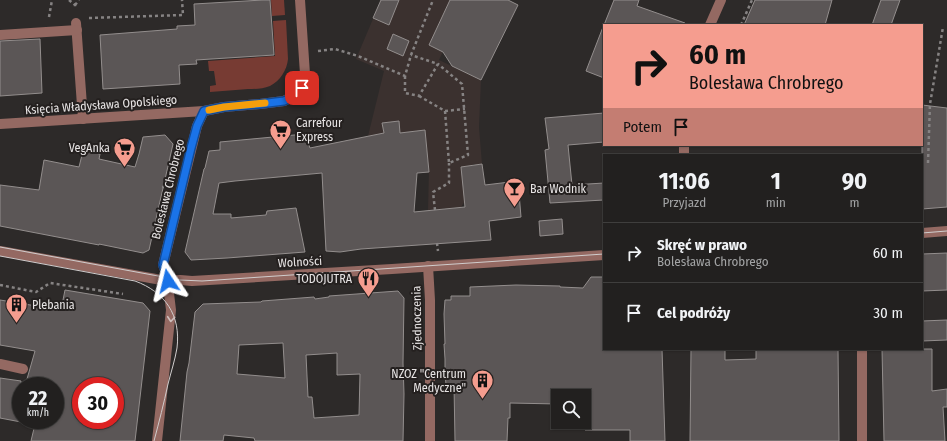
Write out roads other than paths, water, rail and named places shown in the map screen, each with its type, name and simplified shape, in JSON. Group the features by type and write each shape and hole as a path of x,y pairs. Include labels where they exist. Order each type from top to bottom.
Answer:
{"street":[{"path":"204,111 224,107 284,101 295,96 302,88 305,74 300,0"},
{"path":"710,24 721,0"},
{"path":"0,35 77,26 83,119"},
{"name":"Księcia Władysława Opolskiego","path":"0,124 204,111"},
{"name":"Bolesława Chrobrego","path":"158,441 172,310 168,277 163,265 191,148 197,126 204,111"},
{"path":"923,232 947,231"},
{"name":"Wolności","path":"0,250 168,281 192,281 385,270 603,255"},
{"name":"Zjednoczenia","path":"428,266 430,300 430,441"},
{"path":"862,350 862,441"},
{"path":"0,364 23,369"}],"tram line":[{"path":"923,233 947,231"},
{"path":"0,247 180,280 202,281 603,254"},
{"path":"0,256 135,281 155,291 163,298 173,315 178,336 174,362 154,441"}],"place":[{"name":"Carrefour Express","path":"280,150"},
{"name":"VegAnka","path":"125,168"},
{"name":"Bar Wodnik","path":"515,208"},
{"name":"TODOJUTRA","path":"368,298"},
{"name":"Plebania","path":"16,324"},
{"name":"NZOZ \"Centrum Medyczne\"","path":"482,400"}]}
